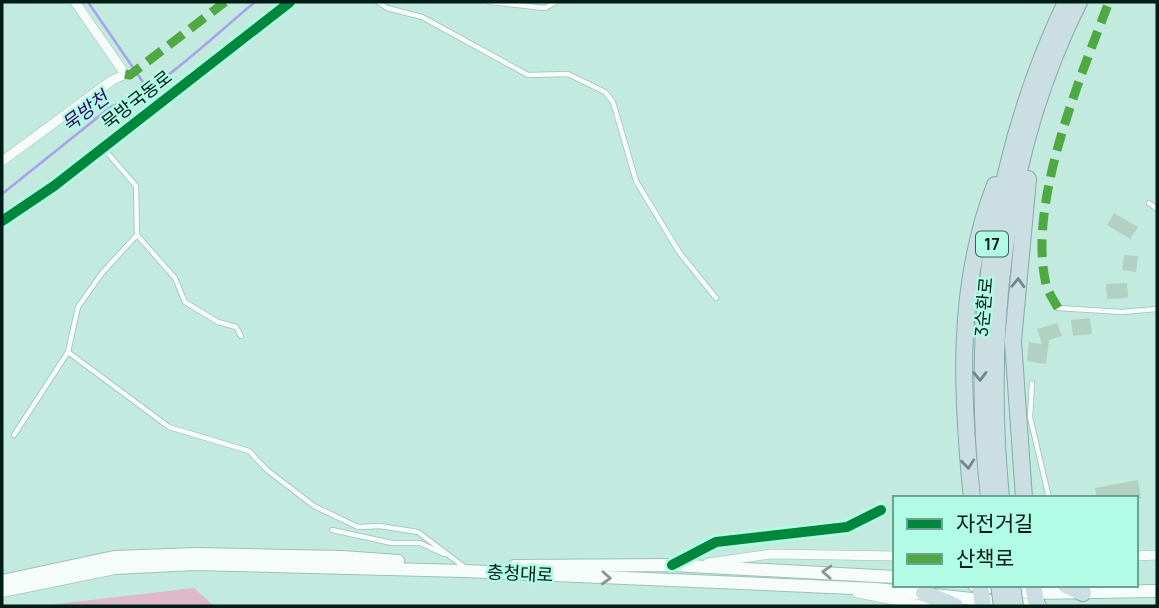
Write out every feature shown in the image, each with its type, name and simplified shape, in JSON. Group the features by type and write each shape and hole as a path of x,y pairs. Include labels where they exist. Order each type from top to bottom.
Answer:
{"highway":[{"name":"3순환로","path":"989,496 981,414 982,320 997,214 1023,111 1043,53 1066,2"},
{"name":"3순환로","path":"1001,496 994,377 1000,285 1015,192 1042,91 1079,2"},
{"path":"1024,496 1013,341 1024,206 1042,91"},
{"path":"972,496 962,382 966,311 978,238 1023,111"},
{"path":"999,587 1002,606"},
{"path":"1012,587 1015,606"},
{"path":"1070,587 1083,593"},
{"path":"925,600 955,606"}],"main road":[{"name":"묵방국동로","path":"2,221 103,148 290,2"},
{"name":"충청대로","path":"2,580 114,557 197,554 458,563 694,565 893,577"},
{"name":"충청대로","path":"2,591 115,568 195,564 464,571 814,587 925,600 980,592 1036,599 1083,593 1157,591"}],"street":[{"path":"2,161 111,81 125,74 75,2"},
{"path":"671,565 716,542 847,527 881,510"},
{"path":"694,565 771,554 893,556"},
{"path":"1138,556 1157,555"}],"lane":[{"path":"378,2 387,8 422,17 528,75 568,74 605,92 613,102 636,181 679,252 716,298"},
{"path":"490,2 545,8 556,2"},
{"path":"103,148 136,186 137,235 175,278 185,302 218,322 236,327 241,336"},
{"path":"1149,203 1157,209"},
{"path":"14,435 68,352 78,307 102,273 137,235"},
{"path":"1058,308 1122,312 1157,309"},
{"path":"68,352 169,427 250,451 267,470 314,506 358,527 380,526 418,532 458,563"},
{"path":"1032,383 1030,417 1049,496"},
{"path":"332,530 392,543 420,543 458,563"}],"shaded area":[{"path":"194,588 214,606 40,606"}],"building":[{"path":"1114,213 1138,227 1130,239 1107,225"},
{"path":"1124,255 1138,256 1136,272 1122,270"},
{"path":"1127,283 1128,298 1107,299 1106,284"},
{"path":"1090,318 1092,334 1073,336 1071,320"},
{"path":"1057,323 1062,336 1049,340 1046,364 1027,361 1029,342 1042,344 1037,329"},
{"path":"1138,480 1141,498 1097,496 1095,488"}],"waterway":[{"path":"88,2 147,88"},
{"name":"묵방천","path":"2,194 112,106 147,90 166,77 255,2"}],"marked path":[{"path":"125,74 130,75 225,2"},
{"path":"1058,308 1046,284 1042,252 1050,180 1071,104 1109,2"}],"cycle path":[{"path":"2,221 54,186 290,2"},
{"path":"672,565 716,542 847,527 881,510"}]}
